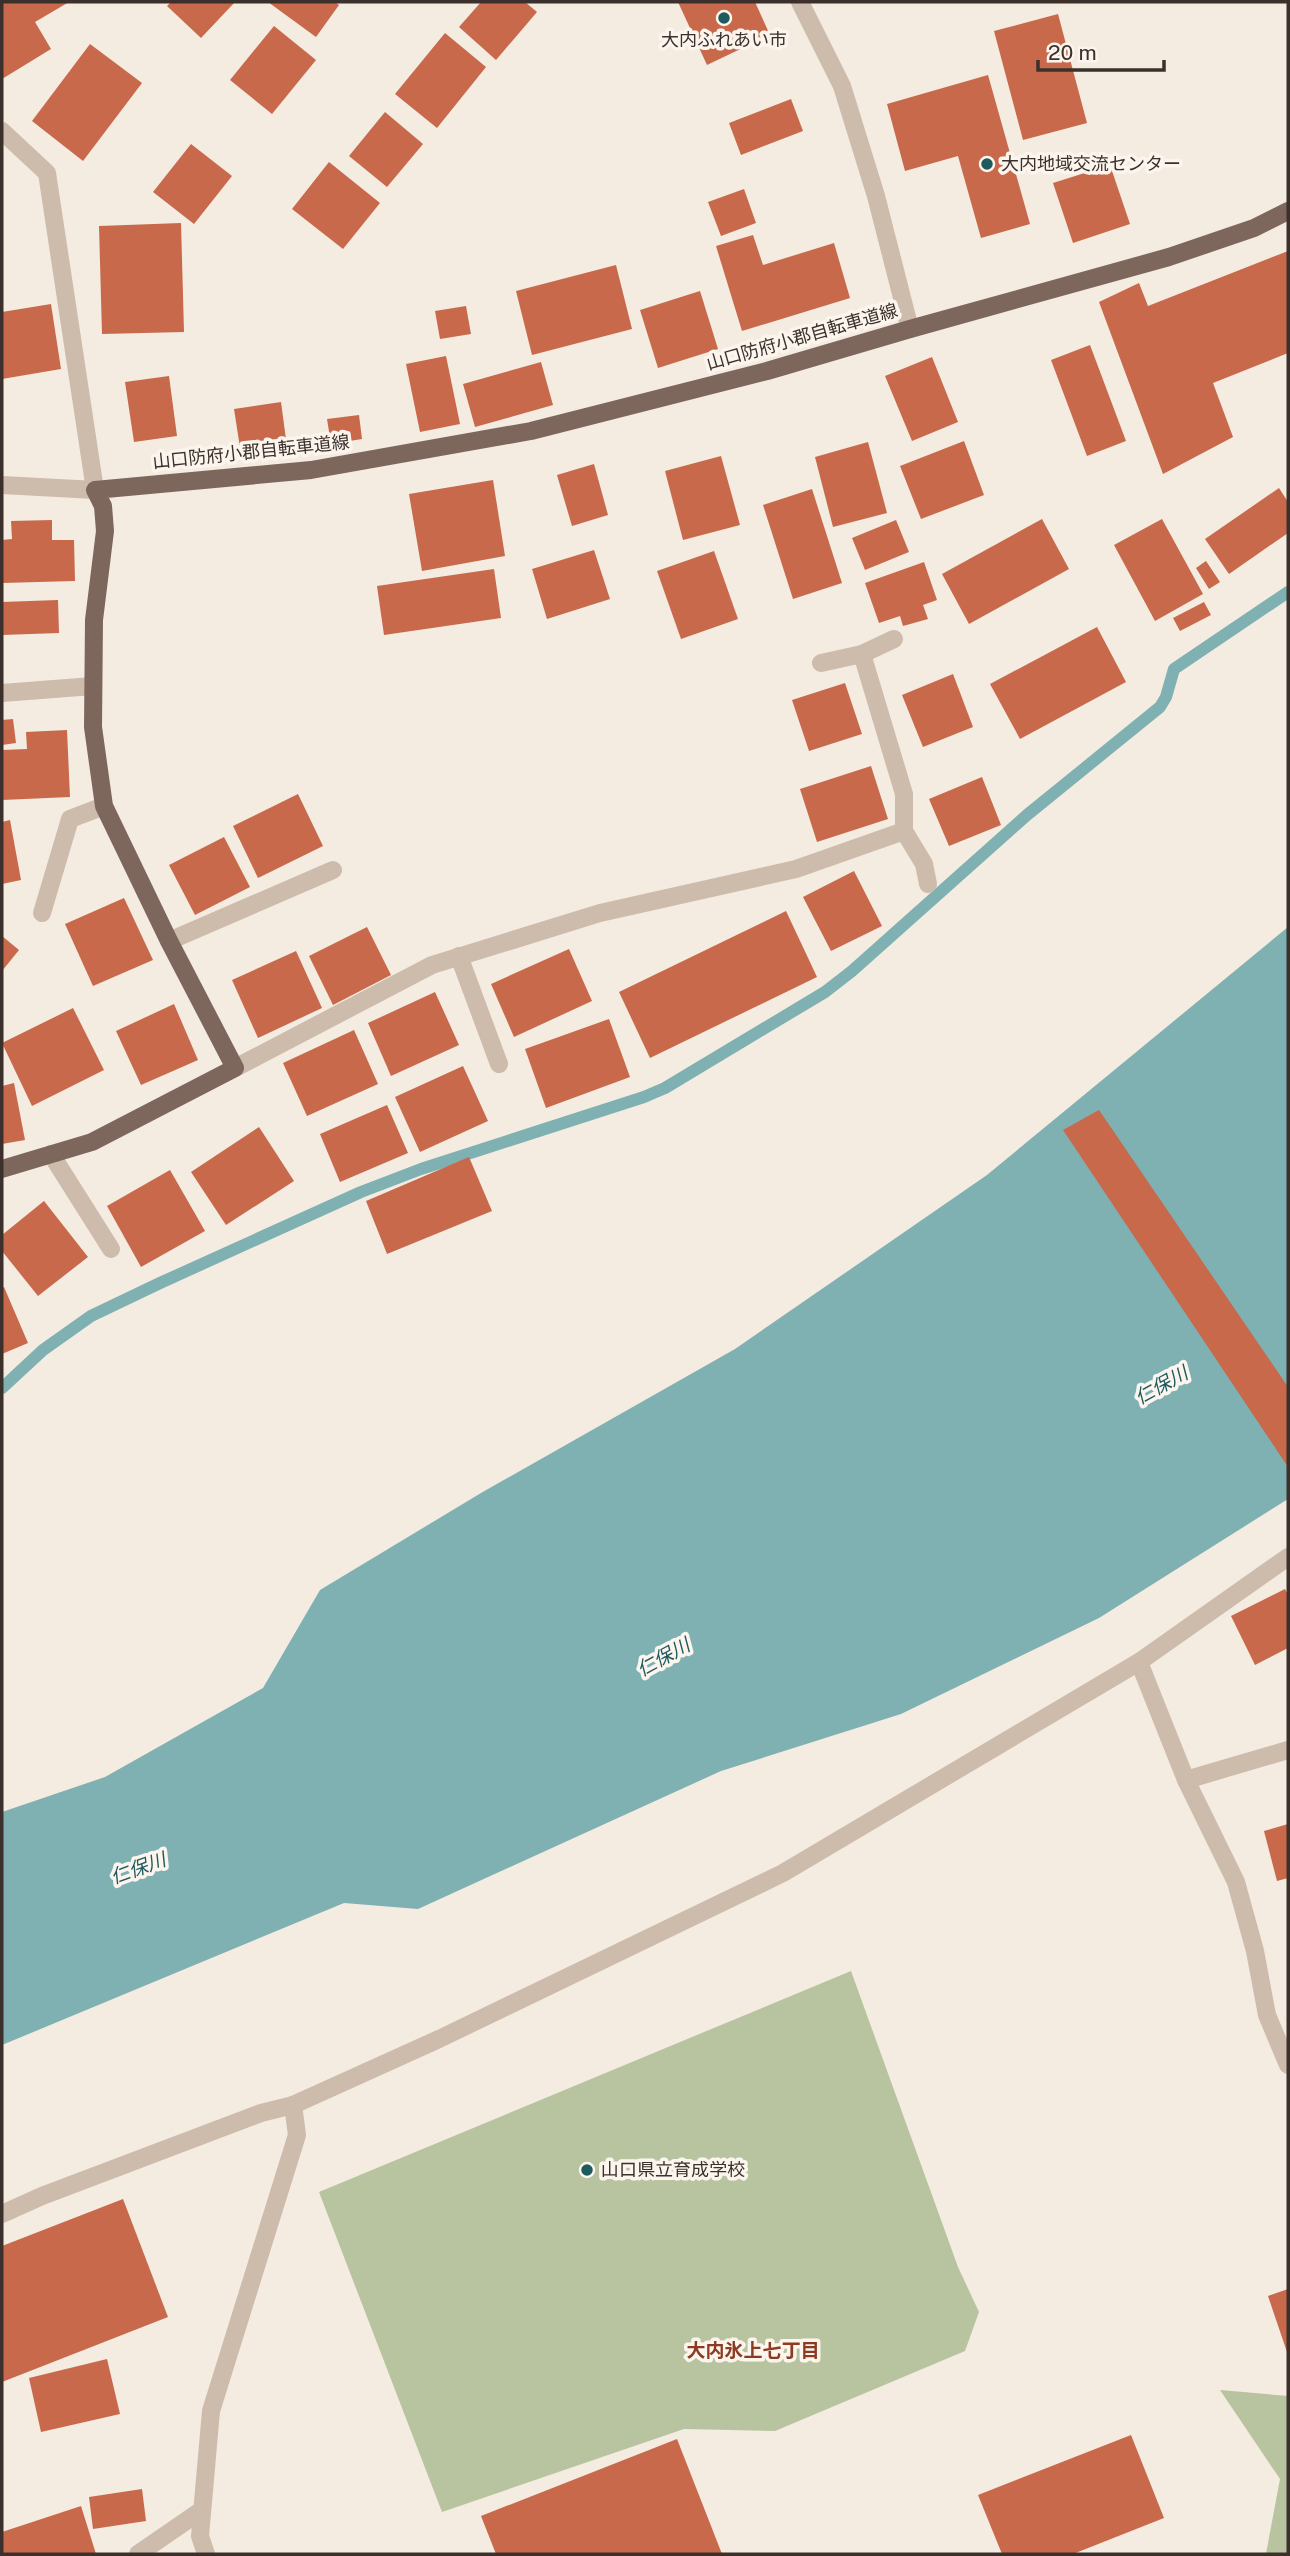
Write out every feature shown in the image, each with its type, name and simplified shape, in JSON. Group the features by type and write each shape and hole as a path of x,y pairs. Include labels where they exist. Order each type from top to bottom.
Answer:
{"main road":[{"name":"山口防府小郡自転車道線","path":"94,490 311,470 531,431 767,371 1169,257 1254,228 1288,211"},
{"path":"2,1169 92,1142 235,1068 169,941 104,806 93,727 93,686 94,620 105,531 103,506 94,490"}],"street":[{"path":"800,2 842,86 876,196 910,329"},
{"path":"2,131 47,173 75,343 94,490 2,485"},
{"path":"821,663 862,654 894,639"},
{"path":"862,654 904,794 904,831 924,864 928,884"},
{"path":"2,693 93,686"},
{"path":"42,913 70,819 104,806"},
{"path":"235,1068 432,965 600,913 796,869 904,831"},
{"path":"169,941 333,870"},
{"path":"459,956 499,1064"},
{"path":"51,1154 111,1248"},
{"path":"2,2214 42,2196 248,2118 293,2105 439,2039 783,1872 1139,1662 1288,1557"},
{"path":"1139,1662 1186,1780 1236,1882 1255,1951 1267,2015 1288,2065"},
{"path":"1186,1780 1288,1750"},
{"path":"194,2554 200,2536 211,2411 297,2135 293,2105"},
{"path":"138,2554 202,2510"},
{"path":"200,2536 206,2554"}],"green space":[{"path":"851,1971 958,2267 979,2312 965,2351 775,2431 684,2429 442,2512 319,2192"},
{"path":"1220,2390 1288,2396 1288,2554 1266,2554 1280,2479"}],"water":[{"name":"仁保川","path":"1288,927 1288,1499 1099,1618 901,1714 721,1771 418,1909 344,1903 2,2045 2,1812 105,1777 263,1688 320,1590 481,1493 735,1349 987,1175"}],"building":[{"path":"2,2 69,2 35,22 51,49 2,79"},
{"path":"171,2 235,2 201,38 167,6"},
{"path":"268,2 335,2 339,5 316,37"},
{"path":"481,2 525,2 537,12 496,60 459,27"},
{"name":"大内ふれあい市","path":"678,2 755,2 770,35 707,65"},
{"path":"1058,14 1087,123 1023,140 994,31"},
{"path":"274,26 316,60 272,114 230,80"},
{"path":"445,33 486,67 437,128 395,94"},
{"path":"90,44 142,83 83,161 32,121"},
{"name":"大内地域交流センター","path":"988,75 1030,224 981,238 958,156 905,171 887,104"},
{"path":"791,99 803,131 741,155 729,123"},
{"path":"385,112 423,144 387,187 349,156"},
{"path":"191,144 232,176 194,224 153,192"},
{"path":"329,162 380,203 343,249 292,209"},
{"path":"1110,165 1130,224 1073,243 1053,183"},
{"path":"744,189 756,223 721,236 708,202"},
{"path":"181,223 184,332 102,334 99,226"},
{"path":"753,235 763,265 834,243 850,298 742,331 716,246"},
{"path":"1288,251 1288,353 1213,383 1233,437 1163,474 1099,302 1139,283 1148,306"},
{"path":"616,265 632,329 532,355 516,291"},
{"path":"700,291 718,349 658,368 640,310"},
{"path":"51,304 61,369 2,379 2,312"},
{"path":"466,306 471,334 440,339 435,311"},
{"path":"1090,345 1126,441 1087,456 1051,360"},
{"path":"446,356 460,424 420,432 406,364"},
{"path":"932,357 958,422 912,441 885,376"},
{"path":"541,362 553,405 475,427 463,384"},
{"path":"169,376 177,436 134,442 125,382"},
{"path":"281,402 287,447 241,454 234,409"},
{"path":"359,415 362,439 331,444 327,419"},
{"path":"964,441 984,495 921,519 900,466"},
{"path":"868,442 887,513 833,527 815,457"},
{"path":"721,456 740,525 683,540 665,471"},
{"path":"594,464 608,515 572,526 557,475"},
{"path":"493,480 505,556 422,571 409,494"},
{"path":"1279,488 1288,502 1288,533 1229,574 1205,539"},
{"path":"812,489 842,583 793,599 763,505"},
{"path":"1042,519 1069,569 969,624 942,574"},
{"path":"1162,519 1203,594 1155,621 1114,545"},
{"path":"52,520 52,540 74,540 75,581 2,583 2,540 12,539 11,521"},
{"path":"896,520 909,552 865,570 852,538"},
{"path":"594,550 610,599 547,619 532,569"},
{"path":"714,551 738,619 681,639 657,571"},
{"path":"1206,561 1220,582 1209,589 1196,568"},
{"path":"924,562 937,600 923,605 928,619 903,626 900,616 879,623 865,583"},
{"path":"494,569 501,618 384,635 377,586"},
{"path":"58,600 59,633 2,635 2,602"},
{"path":"1204,602 1211,615 1180,631 1173,618"},
{"path":"1097,627 1126,682 1020,739 990,684"},
{"path":"953,674 973,727 923,747 902,695"},
{"path":"845,683 862,734 809,751 792,700"},
{"path":"13,719 16,743 2,745 2,720"},
{"path":"67,730 70,797 2,800 2,750 27,749 26,732"},
{"path":"871,766 888,819 817,842 800,789"},
{"path":"982,777 1001,825 949,846 929,799"},
{"path":"298,794 323,846 258,878 233,826"},
{"path":"10,820 21,880 2,884 2,822"},
{"path":"224,837 250,887 195,915 169,865"},
{"path":"854,871 882,926 831,951 803,897"},
{"path":"124,898 153,960 93,986 65,924"},
{"path":"786,911 817,977 650,1058 619,992"},
{"path":"367,927 391,975 333,1005 309,956"},
{"path":"2,936 19,950 2,971"},
{"path":"569,949 592,1001 514,1037 491,984"},
{"path":"296,951 322,1008 258,1038 232,980"},
{"path":"435,992 459,1045 391,1076 368,1023"},
{"path":"174,1004 198,1060 141,1085 116,1031"},
{"path":"73,1008 104,1070 32,1106 2,1043"},
{"path":"609,1019 630,1077 546,1108 525,1049"},
{"path":"354,1030 378,1084 307,1116 283,1063"},
{"path":"463,1066 488,1121 420,1152 395,1097"},
{"path":"14,1083 25,1140 2,1144 2,1086"},
{"path":"387,1105 408,1153 340,1182 320,1134"},
{"path":"1099,1110 1288,1387 1288,1467 1063,1130"},
{"path":"259,1127 294,1181 226,1225 191,1172"},
{"path":"469,1157 492,1211 387,1254 366,1201"},
{"path":"170,1170 205,1231 141,1267 107,1206"},
{"path":"44,1201 88,1257 38,1296 2,1251 2,1235"},
{"path":"4,1287 28,1343 2,1354 2,1288"},
{"path":"1285,1589 1288,1595 1288,1648 1255,1665 1231,1616"},
{"path":"1288,1824 1288,1878 1277,1881 1264,1831"},
{"path":"123,2199 168,2317 2,2382 2,2246"},
{"path":"1288,2289 1288,2355 1268,2296"},
{"path":"107,2359 120,2414 41,2432 29,2378"},
{"path":"1131,2435 1164,2518 1073,2554 1002,2554 978,2495"},
{"path":"677,2439 722,2554 496,2554 481,2516"},
{"path":"142,2489 146,2521 93,2529 89,2497"},
{"path":"81,2506 96,2554 2,2554 2,2532"}],"waterway":[{"path":"2,1388 43,1350 91,1316 361,1192 421,1169 665,1088 825,992 1027,815 1160,707 1166,697 1174,669 1288,592"}],"place":[{"name":"大内ふれあい市","path":"724,18"},
{"name":"大内地域交流センター","path":"987,164"},
{"name":"山口県立育成学校","path":"587,2170"}],"district":[{"name":"大内氷上七丁目","path":"753,2350"}]}
